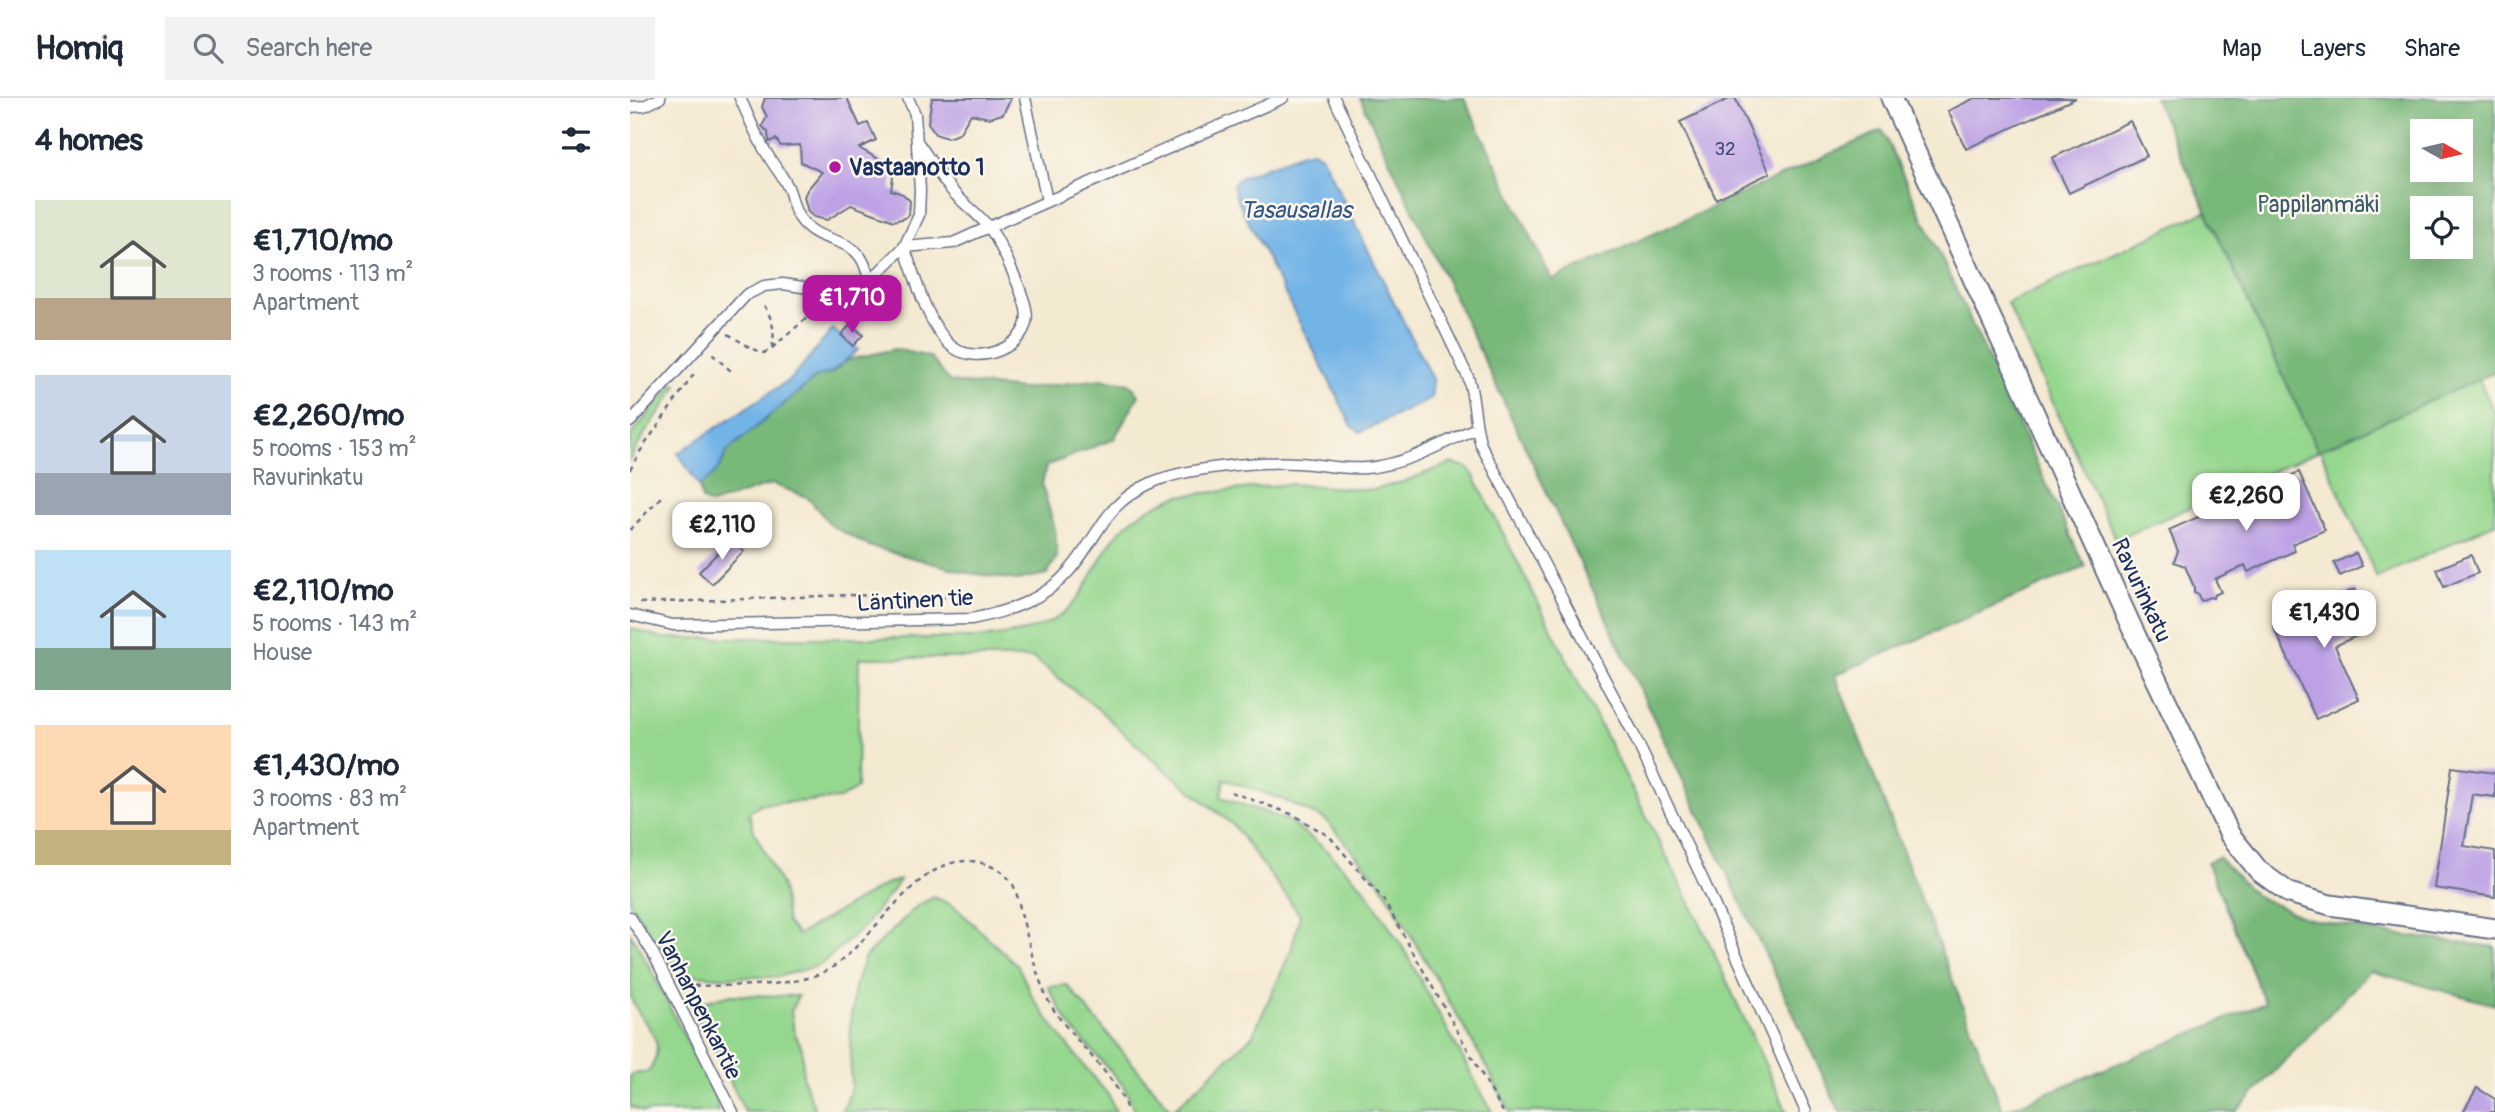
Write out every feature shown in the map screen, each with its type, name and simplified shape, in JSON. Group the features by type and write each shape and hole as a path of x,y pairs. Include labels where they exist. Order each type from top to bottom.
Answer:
{"street":[{"name":"Ravurinkatu","path":"1891,98 2132,628 2230,835 2259,872 2290,893 2330,905 2495,929"}],"lane":[{"path":"630,107 644,106 660,98"},
{"path":"740,98 789,190 793,207 801,221 819,234 854,249 867,267 869,282"},
{"path":"630,422 746,295 773,284 847,294 869,282 904,247 919,215 919,144 915,114 908,98"},
{"path":"1025,98 1047,201"},
{"path":"904,247 953,243 1283,98"},
{"path":"1334,98 1468,377 1474,396 1476,428 1481,445 1638,743 1704,882 1806,1112"},
{"path":"904,247 930,314 952,347 971,354 990,355 1016,340 1027,313 1021,291 989,227 953,192 919,144"},
{"name":"Läntinen tie","path":"630,615 673,625 718,625 958,620 996,614 1024,604 1047,591 1069,571 1108,513 1132,492 1153,481 1181,474 1264,462 1363,468 1388,465 1476,428"},
{"name":"Vanhanpenkantie","path":"630,917 653,953 733,1112"}],"path":[{"path":"755,290 773,319 775,334 772,348"},
{"path":"721,323 728,334 764,353 836,293"},
{"path":"704,362 711,353 731,371"},
{"path":"630,470 697,370"},
{"path":"630,530 661,497"},
{"path":"630,605 849,595 953,598"},
{"path":"1231,792 1294,815 1330,837 1383,900 1503,1112"},
{"path":"670,986 795,980 826,971 847,954 922,879 947,863 975,861 986,864 996,867 1013,885 1048,1000 1067,1030 1126,1102 1127,1112"}],"green space":[{"path":"1360,98 1464,98 1552,280 1882,130 2085,567 1835,675 2003,1111 2265,1003 2207,862 2218,857 2256,896 2305,918 2376,932 2495,947 2495,1005 2370,971 2236,1112 1840,1112"},
{"name":"Pappilanmäki","path":"2154,98 2495,98 2495,372 2318,451"},
{"path":"2206,211 2318,451 2116,540 2007,303"},
{"path":"895,349 930,357 950,382 1023,389 1101,379 1129,383 1139,395 1114,439 1046,466 1042,485 1055,529 1057,557 1047,574 1017,580 969,573 869,546 832,526 807,497 772,484 711,504 702,500 699,486 716,471 726,451 818,376 831,373 848,360"},
{"path":"2479,379 2495,414 2495,523 2377,578 2320,449"},
{"path":"674,384 677,385 675,390 630,460 630,436"},
{"path":"1452,463 1466,467 1473,474 1700,923 1787,1112 1510,1112 1382,885 1325,819 1279,798 1224,779 1221,797 1289,821 1324,848 1364,888 1402,946 1492,1112 1135,1112 1124,1086 1070,1026 1048,987 1067,985 1172,1111 1253,1035 1291,951 1300,915 1233,825 1152,759 1098,709 1033,658 859,658 857,788 840,799 760,804 749,813 754,831 782,887 787,923 798,935 888,883 900,880 864,927 820,965 777,977 684,974 673,970 630,903 630,628 663,638 977,638 1017,633 1046,624 1067,610 1123,528 1142,513 1178,496 1289,484 1373,490"},
{"path":"934,897 954,906 1018,966 1033,998 1109,1096 1116,1112 840,1112 846,1104 851,1087 850,1025 855,987 864,958 917,906"},
{"path":"630,933 717,1101 718,1112 643,1112 630,1106 630,1075 649,1071 657,1049 652,1032 631,998"},
{"path":"731,995 798,996 791,1011 794,1032 802,1048 803,1078 816,1112 745,1112 718,1055 693,1013 694,1004"}],"water":[{"name":"Tasausallas","path":"1314,151 1322,157 1433,381 1431,399 1360,432 1352,426 1236,197 1233,185 1239,178 1302,153"},
{"path":"833,329 858,350 831,373 818,376 727,451 716,471 699,486 678,453 792,378"}],"building":[{"path":"765,98 847,98 860,126 868,123 876,140 859,148 889,165 893,177 891,190 903,194 910,201 909,214 894,221 851,205 827,220 814,217 808,212 804,197 822,172 801,162 800,145 781,146 776,139 769,142 768,132 762,126 767,117 762,107"},
{"path":"932,98 1011,98 1003,114 989,118 971,114 959,134 947,138 935,134 928,123"},
{"path":"1735,98 1770,173 1716,199 1680,122"},
{"path":"1975,98 2076,98 1966,149 1948,111"},
{"path":"2130,121 2147,156 2069,193 2052,158"},
{"path":"851,324 863,335 853,346 841,335"},
{"path":"2299,472 2325,530 2292,544 2295,551 2248,572 2245,565 2215,579 2221,592 2213,598 2201,601 2194,592 2185,566 2174,562 2178,551 2169,530"},
{"path":"731,539 744,551 712,584 699,572"},
{"path":"2356,553 2362,566 2340,576 2334,563"},
{"path":"2471,555 2478,573 2444,587 2437,569"},
{"path":"2355,589 2373,628 2335,646 2359,699 2316,719 2273,626"},
{"path":"2452,767 2495,773 2495,797 2472,794 2464,846 2495,851 2495,897 2434,888"},
{"path":"2477,1088 2495,1099 2495,1112 2463,1112"}],"place":[{"name":"Vastaanotto 1","path":"835,167"}]}
